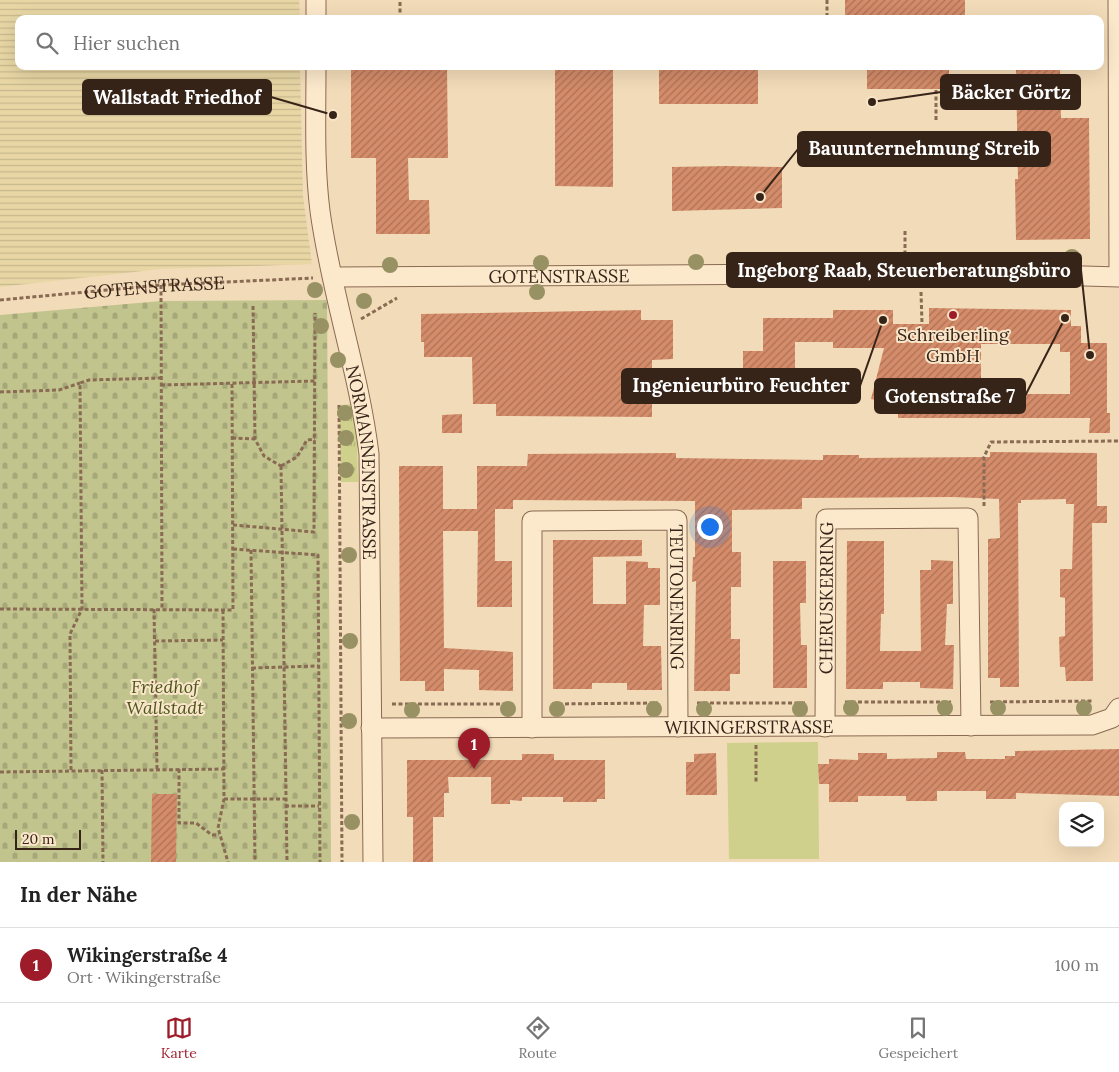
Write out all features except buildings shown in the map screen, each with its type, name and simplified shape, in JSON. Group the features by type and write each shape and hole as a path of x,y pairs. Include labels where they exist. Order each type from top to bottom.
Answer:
{"street":[{"path":"316,0 316,15"},
{"path":"1118,0 1119,276"},
{"name":"NORMANNENSTRASSE","path":"316,70 317,163 320,212 364,409 370,454 370,704 373,862"},
{"name":"GOTENSTRASSE","path":"334,277 921,274 1119,276"},
{"path":"968,518 971,726"},
{"name":"CHERUSKERRING","path":"825,727 826,519 968,518"},
{"name":"TEUTONENRING","path":"532,728 532,521 667,520 677,520 678,727"},
{"name":"WIKINGERSTRASSE","path":"371,728 1092,725 1112,718 1119,708"}],"path":[{"path":"400,0 400,15"},
{"path":"827,0 827,15"},
{"path":"936,89 936,120"},
{"path":"921,274 922,324"},
{"path":"346,332 367,314 397,298 404,276"},
{"name":"GOTENSTRASSE","path":"0,300 161,285 334,277"},
{"path":"161,285 162,609"},
{"path":"253,306 255,439 264,456 281,466"},
{"path":"233,525 314,532 315,313"},
{"path":"0,392 59,390 89,380 161,378"},
{"path":"161,385 315,381"},
{"path":"71,770 70,634 82,609 80,383"},
{"path":"0,609 233,610 232,384"},
{"path":"338,396 342,862"},
{"path":"232,438 255,439"},
{"path":"281,466 297,456 307,440 315,439"},
{"path":"968,518 984,508 984,457 991,442 1119,441"},
{"path":"281,466 287,862"},
{"path":"233,549 318,555 320,862"},
{"path":"251,550 255,862"},
{"path":"154,609 157,769"},
{"path":"223,610 224,799 218,828 228,862"},
{"path":"155,641 223,640"},
{"path":"252,668 318,666"},
{"path":"370,704 1099,702"},
{"path":"756,727 756,784"},
{"path":"179,769 179,823 196,823 212,835 219,835"},
{"path":"0,772 224,769"},
{"path":"102,770 103,862"},
{"path":"224,799 285,799"},
{"path":"286,806 319,806"}],"shaded area":[{"path":"0,0 299,0 300,15 15,15 15,70 300,70 303,196 312,264 161,269 0,287"}],"green space":[{"name":"Friedhof Wallstadt","path":"327,300 331,862 0,862 0,315 161,301"},
{"path":"356,404 358,482 341,482 339,405"},
{"path":"818,742 819,859 729,859 727,743"}],"place":[{"name":"Bäcker Görtz","path":"872,102"},
{"name":"Wallstadt Friedhof","path":"333,115"},
{"name":"Bauunternehmung Streib","path":"760,197"},
{"name":"Schreiberling GmbH","path":"953,315"},
{"name":"Gotenstraße 7","path":"1065,318"},
{"name":"Ingenieurbüro Feuchter","path":"883,320"},
{"name":"Ingeborg Raab, Steuerberatungsbüro","path":"1090,355"},
{"name":"Wikingerstraße 4","path":"474,769"}]}
